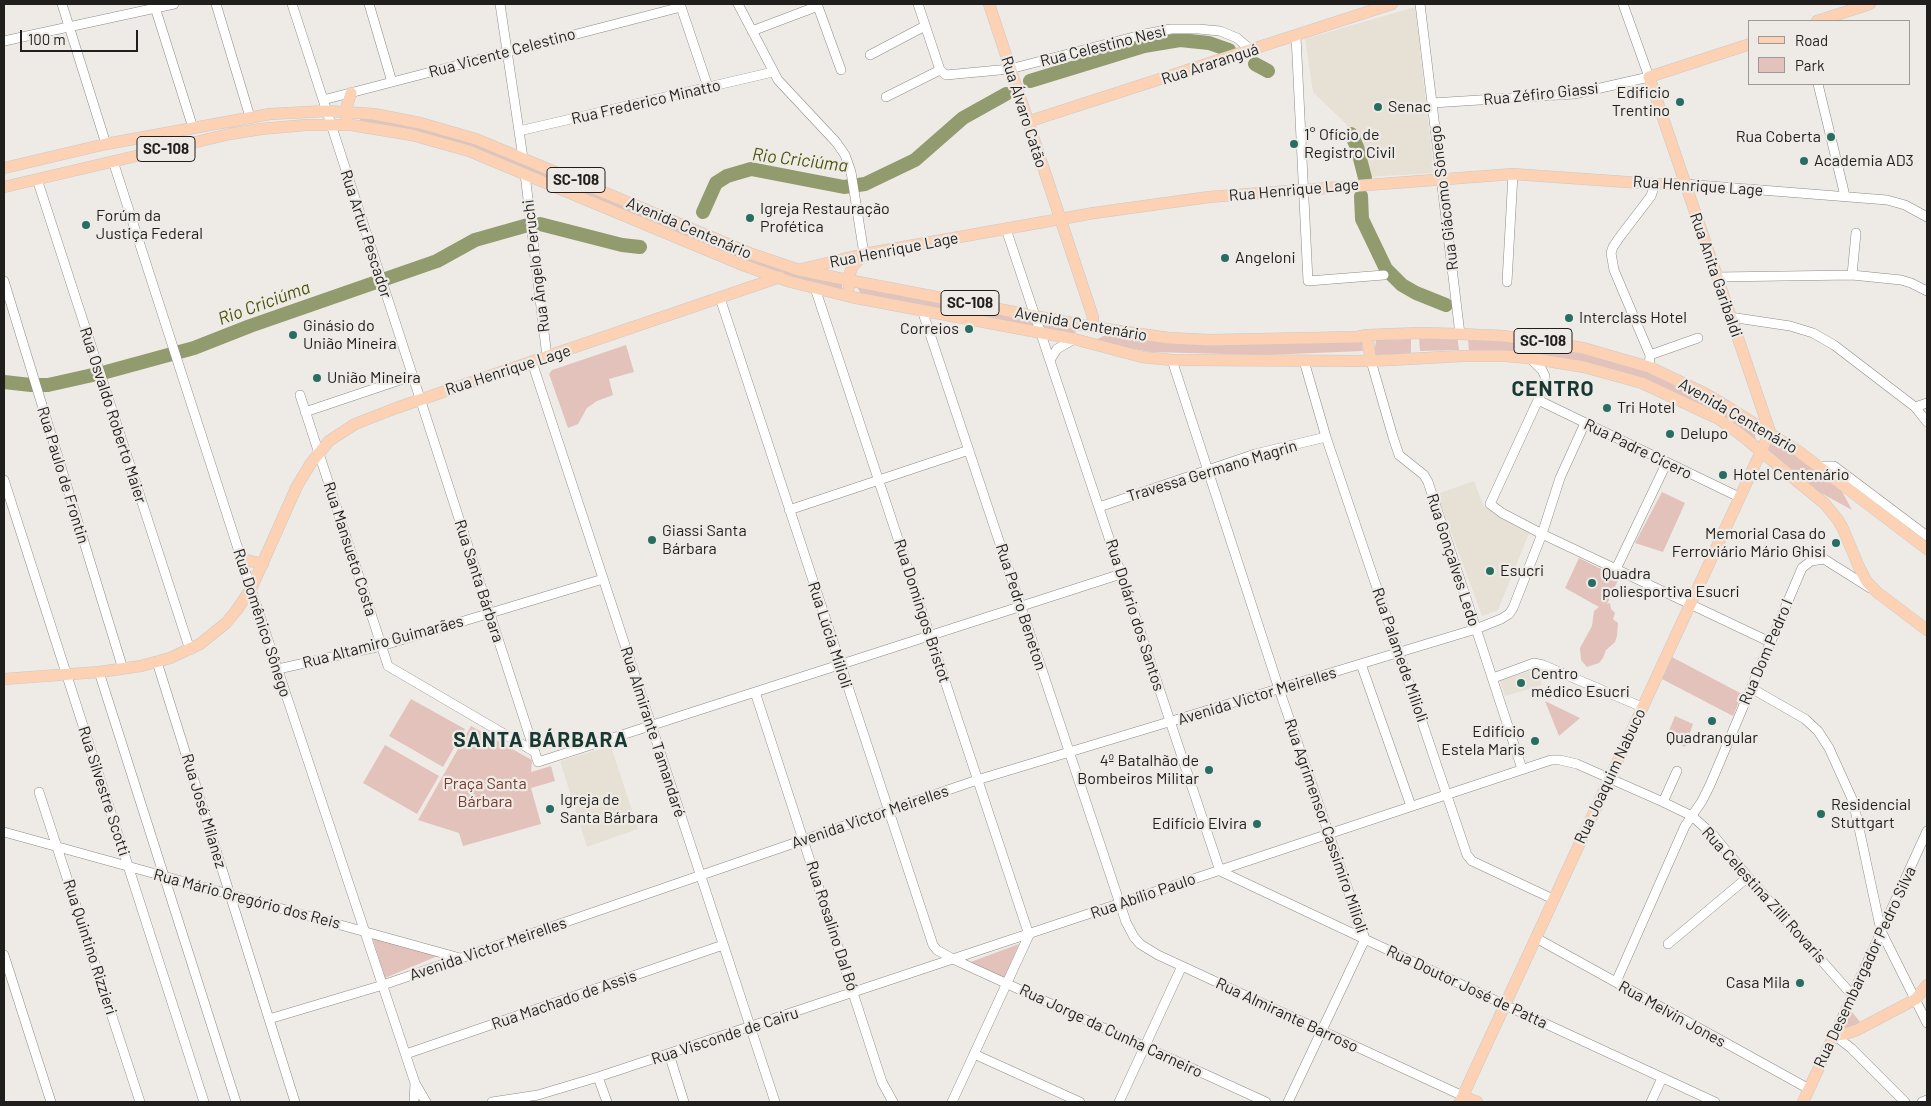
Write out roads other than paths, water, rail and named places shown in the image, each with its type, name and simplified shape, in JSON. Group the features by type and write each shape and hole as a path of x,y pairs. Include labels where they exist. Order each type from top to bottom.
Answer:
{"main road":[{"name":"Rua Álvaro Catão","path":"990,4 1027,122 1096,324"},
{"name":"Rua Araranguá","path":"1027,122 1296,36 1363,8 1392,4"},
{"path":"1820,20 1870,4"},
{"path":"1648,77 1748,45"},
{"name":"Rua Anita Garibaldi","path":"1648,77 1770,432"},
{"path":"351,126 346,112 352,93"},
{"name":"Avenida Centenário","path":"4,168 106,144 250,117 325,106 346,112 374,114 420,123 476,139 744,251 799,270 848,280 1035,316 1096,324 1148,336 1190,340 1357,337 1367,335 1460,334 1504,336 1563,344 1649,361 1770,432 1927,549"},
{"name":"Avenida Centenário","path":"4,187 261,129 331,124 351,126 412,135 487,158 703,249 778,278 851,296 1074,339 1135,355 1172,360 1304,361 1371,361 1462,356 1529,358 1584,367 1642,383 1719,418 1811,492 1833,513 1843,529 1862,575 1878,593 1927,630"},
{"name":"Rua Henrique Lage","path":"4,679 123,669 157,662 190,650 208,638 226,623 251,589 297,486 318,452 329,441 355,424 383,412 799,270 864,254 1168,202 1304,189 1513,174 1655,184 1685,184"},
{"path":"851,296 848,280 852,267 864,254"},
{"path":"1074,339 1083,336 1096,324"},
{"path":"1460,334 1462,356"},
{"path":"1367,335 1371,361"},
{"name":"Rua Joaquim Nabuco","path":"1462,1099 1760,450 1770,432"},
{"path":"242,559 263,564"},
{"path":"1834,1035 1857,1030 1916,999 1927,986"},
{"name":"Rua Desembargador Pedro Silva","path":"1803,1102 1834,1035"},
{"name":"Rua Almirante Barroso","path":"1462,1099 1477,1102"}],"street":[{"path":"62,4 106,144"},
{"path":"4,41 154,6 174,4"},
{"path":"216,4 250,117"},
{"name":"Rua Artur Pescador","path":"292,4 420,400"},
{"path":"368,4 392,82"},
{"path":"500,4 523,158"},
{"path":"738,4 782,86 836,142 845,155 852,178 864,254"},
{"path":"886,97 940,70 918,4"},
{"name":"Rua Giácomo Sônego","path":"1420,4 1460,334"},
{"name":"Rua Anita Garibaldi","path":"1623,4 1648,77"},
{"path":"680,5 708,88"},
{"name":"Rua Vicente Celestino","path":"325,106 352,93 680,5"},
{"path":"752,32 818,5 840,70"},
{"path":"154,6 194,128"},
{"path":"870,55 925,26"},
{"name":"Rua Celestino Nesi","path":"940,70 942,73 951,76 1010,69 1145,34 1185,28 1220,31 1237,38 1251,50"},
{"path":"1296,36 1308,281 1384,275"},
{"name":"Rua Frederico Minatto","path":"519,131 773,72"},
{"name":"Rua Zéfiro Giassi","path":"1432,103 1574,94 1648,77"},
{"path":"1818,85 1845,196"},
{"name":"Rua Domênico Sônego","path":"113,162 251,589 415,1083 426,1102"},
{"name":"Rua Ângelo Peruchi","path":"525,174 547,357"},
{"path":"1507,282 1513,174"},
{"name":"Rua Osvaldo Roberto Maier","path":"37,179 190,650"},
{"path":"1655,184 1651,196 1613,247 1611,259 1649,361 1698,338"},
{"name":"Rua Henrique Lage","path":"1685,184 1896,201 1927,217"},
{"name":"Rua Dolário dos Santos","path":"1006,229 1220,870"},
{"path":"1852,275 1856,234"},
{"path":"1717,277 1852,275 1900,280 1912,283 1927,291"},
{"name":"Rua Paulo de Frontin","path":"4,281 123,669"},
{"name":"Rua Domingos Bristot","path":"815,288 1029,935"},
{"name":"Rua Lúcia Milioli","path":"720,298 929,938 937,950 955,960"},
{"name":"Rua Pedro Beneton","path":"922,310 1120,904"},
{"path":"1730,317 1805,329 1813,333 1834,345 1915,407 1927,422"},
{"path":"1050,360 1057,348 1074,339"},
{"path":"1529,358 1536,362 1545,376 1545,385 1490,504 1502,513 1542,534 1770,642"},
{"name":"Rua Agrimensor Cassimiro Milioli","path":"1172,360 1279,689 1365,939 1288,1102"},
{"name":"Rua Palamede Milioli","path":"1304,361 1326,437 1467,855 1472,861 1554,899"},
{"name":"Rua Gonçalves Ledo","path":"1371,361 1395,445 1400,455 1424,475 1428,482 1522,769"},
{"name":"Rua Almirante Tamandaré","path":"532,362 775,1102"},
{"path":"305,412 412,376"},
{"name":"Rua Mansueto Costa","path":"300,395 388,666 535,752"},
{"name":"Rua Santa Bárbara","path":"420,400 538,762 651,726"},
{"name":"Rua Padre Cícero","path":"1538,400 1739,497"},
{"path":"1915,407 1927,403"},
{"name":"Avenida Victor Meirelles","path":"269,1019 383,985 978,780 1476,629 1501,619 1513,608 1542,534 1560,478 1585,423"},
{"name":"Travessa Germano Magrin","path":"1099,507 1255,454 1326,437"},
{"path":"789,510 969,450"},
{"path":"1616,569 1666,462"},
{"path":"1817,466 1834,466 1927,536"},
{"name":"Rua Silvestre Scotti","path":"4,480 204,1102"},
{"name":"Rua Dom Pedro I","path":"1616,982 1685,826 1710,785 1802,568 1811,561 1824,558 1878,593"},
{"path":"651,726 1121,574"},
{"name":"Rua Altamiro Guimarães","path":"278,669 381,646 603,579"},
{"name":"Rua José Milanez","path":"157,662 295,1102"},
{"path":"1493,678 1534,663 1543,665 1642,707"},
{"path":"1361,664 1411,806"},
{"path":"99,672 236,1102"},
{"path":"1751,688 1805,719 1824,739 1853,801 1865,848 1881,931 1927,1023"},
{"name":"Rua Rosalino Dal Bó","path":"755,692 882,1082 892,1102"},
{"name":"Rua Celestina Zilli Rovaris","path":"1330,833 1542,762 1560,760 1577,764 1692,816 1713,835 1852,995"},
{"path":"1663,802 1677,770"},
{"name":"Rua Quintino Rizzieri","path":"39,792 140,1102"},
{"name":"Rua Desembargador Pedro Silva","path":"1834,1035 1927,831"},
{"name":"Rua Mário Gregório dos Reis","path":"4,832 460,958"},
{"name":"Rua Abílio Paulo","path":"955,960 1330,833"},
{"name":"Rua Doutor José de Patta","path":"1220,870 1505,1006 1715,1102"},
{"path":"1668,944 1748,877"},
{"name":"Rua Almirante Barroso","path":"1120,904 1128,929 1140,944 1158,955 1462,1099"},
{"path":"1877,908 1884,910 1892,908"},
{"path":"952,1102 1029,935"},
{"name":"Rua Melvin Jones","path":"1536,938 1809,1089"},
{"name":"Rua Machado de Assis","path":"406,1054 723,946"},
{"path":"4,955 51,1102"},
{"name":"Rua Jorge da Cunha Carneiro","path":"955,960 1266,1102"},
{"name":"Rua Visconde de Cairu","path":"492,1102 526,1100 955,960"},
{"path":"1120,1102 1182,966"},
{"path":"1834,1035 1851,1048 1905,1102"},
{"path":"669,1054 684,1102"},
{"path":"974,1054 1080,1102"},
{"path":"598,1077 607,1102"},
{"path":"1651,1102 1662,1078"},
{"name":"Rua Domênico Sônego","path":"414,1102 415,1083"},
{"path":"414,1102 420,1100 426,1102"},
{"path":"1922,1102 1927,1100"}],"waterway":[{"name":"Rio Criciúma","path":"1030,81 1144,46 1180,40 1209,43 1229,50"},
{"name":"Rio Criciúma","path":"1255,64 1268,71"},
{"name":"Rio Criciúma","path":"703,212 716,183 727,176 751,169 844,187 865,184 915,160 963,118 1006,94"},
{"name":"Rio Criciúma","path":"1351,134 1357,147 1365,178"},
{"name":"Rio Criciúma","path":"1361,196 1362,219 1386,269 1402,285 1446,305"},
{"name":"Rio Criciúma","path":"540,224 622,245 640,247"},
{"name":"Rio Criciúma","path":"4,382 48,385 106,372 194,348 250,326 437,261 475,240 528,225"}],"place":[{"name":"Edificio Trentino","path":"1680,102"},
{"name":"Senac","path":"1378,107"},
{"name":"Rua Coberta","path":"1831,137"},
{"name":"1° Ofício de Registro Civil","path":"1294,144"},
{"name":"Academia AD3","path":"1804,161"},
{"name":"Igreja Restauração Profética","path":"750,218"},
{"name":"Forúm da Justiça Federal","path":"86,225"},
{"name":"Angeloni","path":"1225,258"},
{"name":"Interclass Hotel","path":"1569,318"},
{"name":"Correios","path":"969,329"},
{"name":"Ginásio do União Mineira","path":"293,335"},
{"name":"União Mineira","path":"317,378"},
{"name":"Tri Hotel","path":"1607,408"},
{"name":"Delupo","path":"1670,434"},
{"name":"Hotel Centenário","path":"1723,475"},
{"name":"Giassi Santa Bárbara","path":"652,540"},
{"name":"Memorial Casa do Ferroviário Mário Ghisi","path":"1836,543"},
{"name":"Esucri","path":"1490,571"},
{"name":"Quadra poliesportiva Esucri","path":"1592,583"},
{"name":"Centro médico Esucri","path":"1521,683"},
{"name":"Quadrangular","path":"1712,721"},
{"name":"Edifício Estela Maris","path":"1535,741"},
{"name":"4º Batalhão de Bombeiros Militar","path":"1209,770"},
{"name":"Igreja de Santa Bárbara","path":"550,809"},
{"name":"Residencial Stuttgart","path":"1821,814"},
{"name":"Edifício Elvira","path":"1257,824"},
{"name":"Casa Mila","path":"1800,983"}],"district":[{"name":"CENTRO","path":"1553,389"},
{"name":"SANTA BÁRBARA","path":"541,740"}],"park label":[{"name":"Praça Santa Bárbara","path":"485,793"}]}
